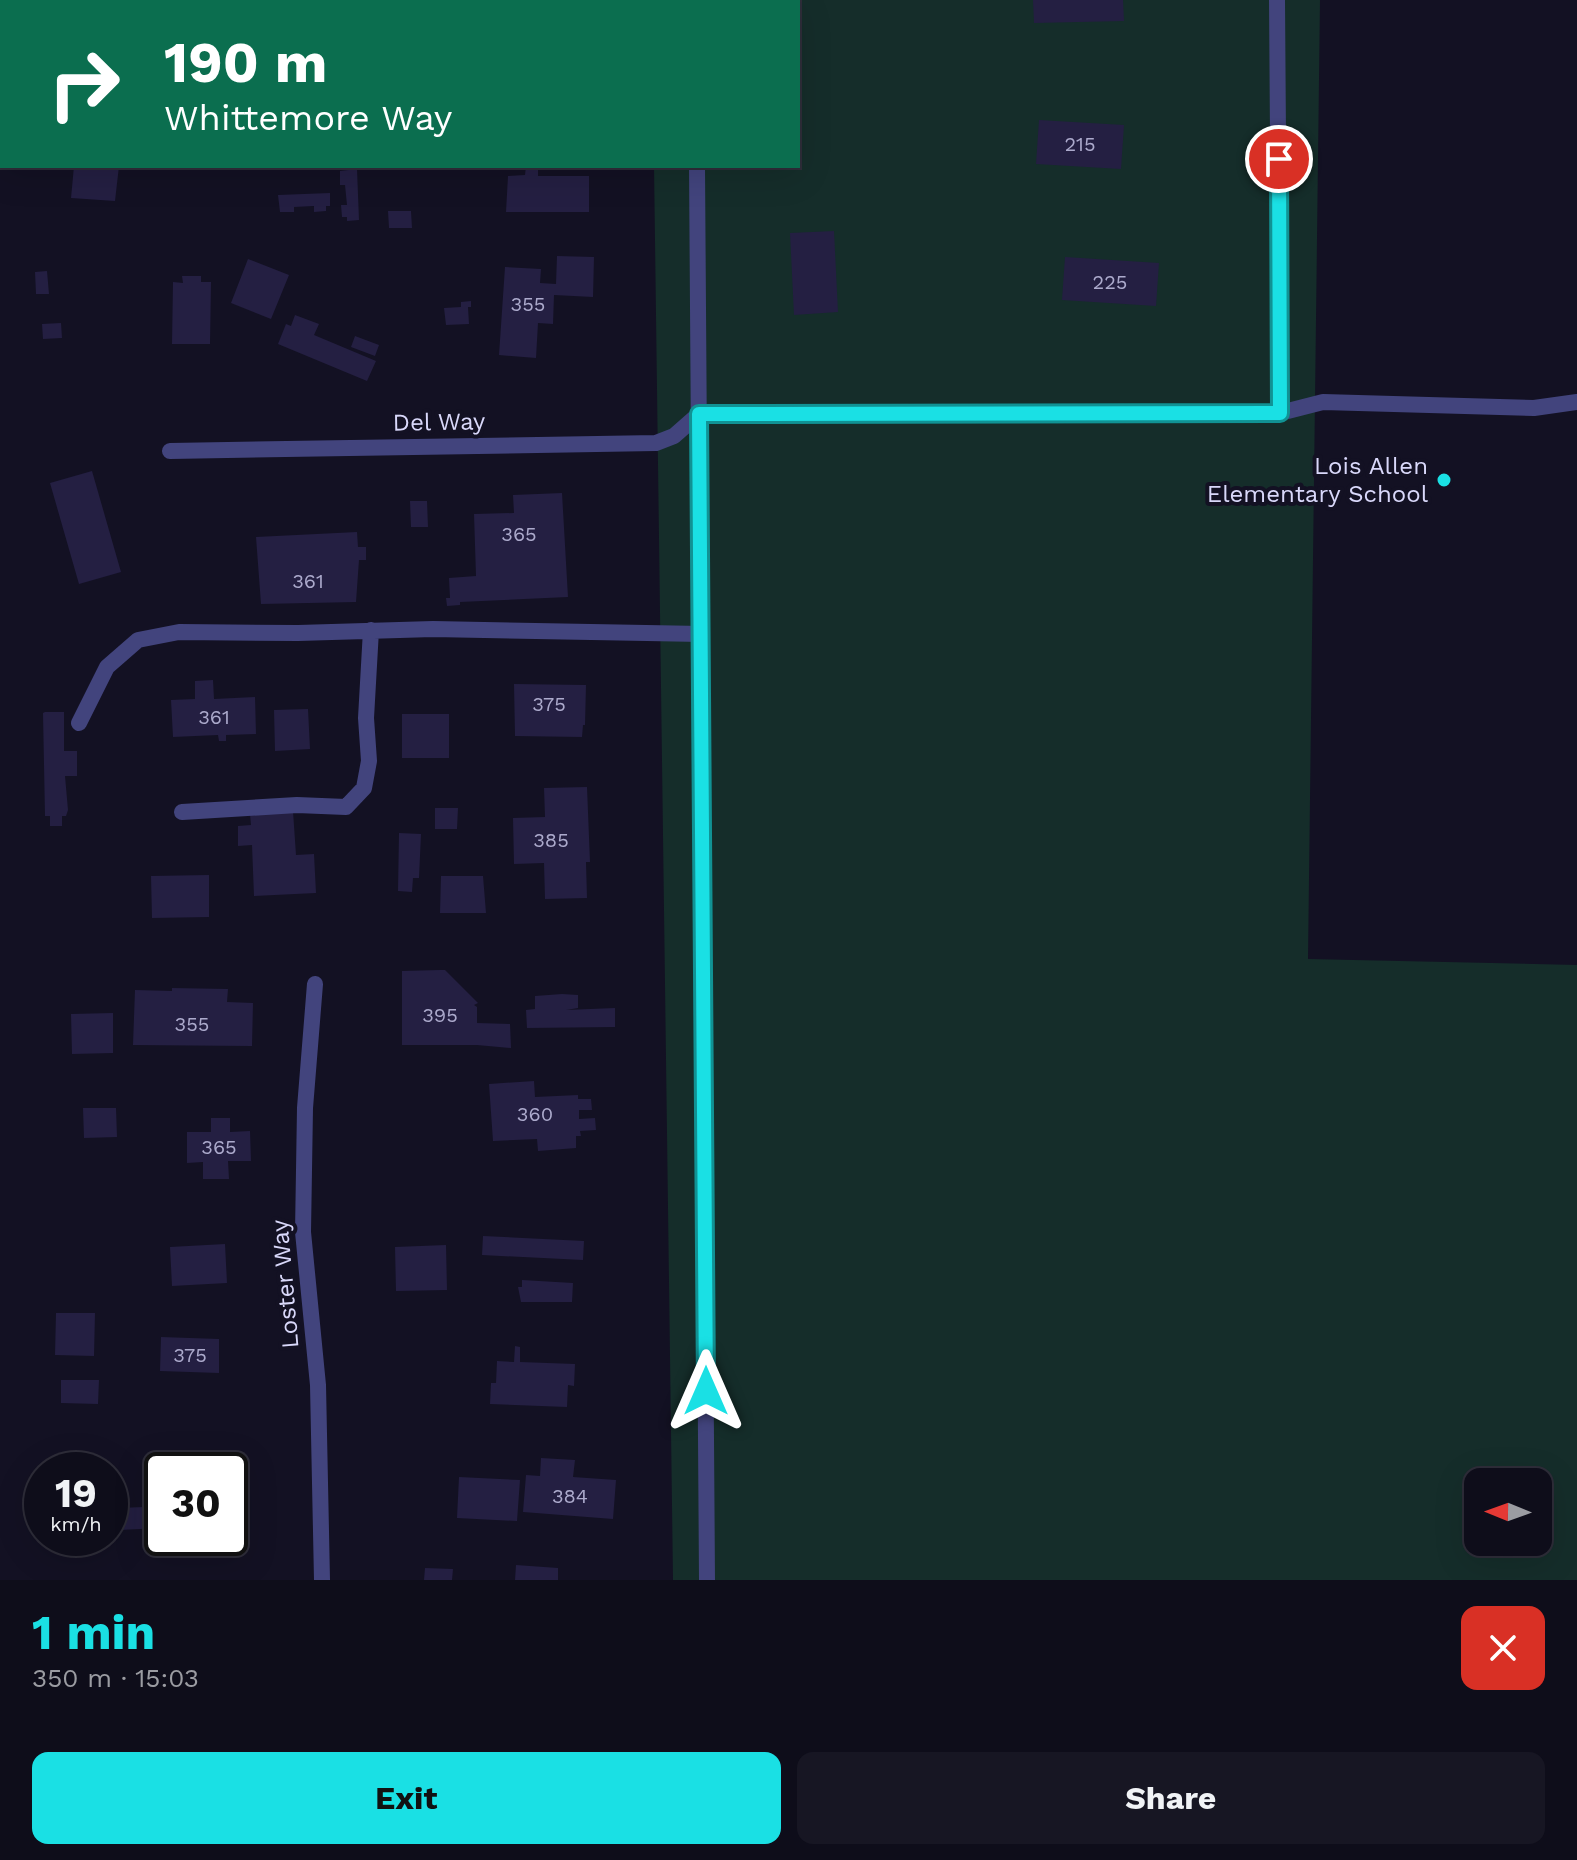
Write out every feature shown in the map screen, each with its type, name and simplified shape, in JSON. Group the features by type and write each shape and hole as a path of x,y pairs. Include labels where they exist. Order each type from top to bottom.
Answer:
{"street":[{"path":"1277,0 1280,413"},
{"path":"697,168 707,1580"},
{"path":"699,414 1280,413 1323,402 1534,408 1577,402"},
{"name":"Del Way","path":"170,451 656,443 674,436 699,414"},
{"path":"79,723 107,667 138,640 179,632 298,633 433,629 702,634"},
{"path":"182,812 297,805 346,807 364,788 369,761 366,718 371,630"},
{"name":"Loster Way","path":"315,984 305,1108 303,1232 318,1385 322,1580"}],"green space":[{"path":"800,0 1320,0 1308,959 1577,965 1577,1580 673,1580 654,168 800,168"}],"building":[{"path":"1033,0 1123,0 1124,21 1034,23"},
{"path":"1039,120 1124,125 1121,169 1036,164"},
{"path":"74,168 119,168 115,201 71,198"},
{"path":"526,168 538,168 538,176 589,176 589,212 506,212 508,176 525,175"},
{"path":"357,169 359,220 347,221 347,217 342,217 341,205 347,205 345,185 340,185 340,171"},
{"path":"330,193 330,206 326,206 326,211 314,212 314,206 294,207 294,212 280,212 278,195"},
{"path":"388,211 411,211 412,228 389,228"},
{"path":"834,231 838,312 794,315 790,233"},
{"path":"557,256 594,257 593,297 554,295 553,324 538,323 536,358 499,355 505,267 541,269 540,283 556,284"},
{"path":"1065,257 1159,263 1156,306 1062,300"},
{"path":"248,259 289,275 271,319 231,303"},
{"path":"47,271 49,294 36,294 35,272"},
{"path":"182,276 201,276 201,282 211,282 210,344 172,344 173,282 183,283"},
{"path":"471,301 471,307 468,307 469,324 446,325 444,308 461,307 461,302"},
{"path":"295,315 319,324 314,335 376,361 367,381 278,344 286,324 291,326"},
{"path":"61,323 62,338 43,339 42,324"},
{"path":"355,336 379,345 375,356 351,347"},
{"path":"92,471 121,572 79,584 50,483"},
{"path":"562,493 568,597 460,602 460,605 447,606 446,598 450,598 449,578 476,576 474,514 514,513 513,495"},
{"path":"410,501 427,501 428,527 411,527"},
{"path":"357,532 358,547 366,547 366,560 359,560 356,602 261,604 256,537"},
{"path":"213,680 214,699 255,697 256,734 226,735 226,741 219,741 218,735 173,737 171,700 195,699 195,681"},
{"path":"514,684 586,685 582,737 515,736"},
{"path":"308,709 310,749 275,751 274,710"},
{"path":"45,712 64,712 64,751 77,751 77,776 65,776 68,810 66,816 62,816 62,826 50,826 50,816 45,816"},
{"path":"402,714 449,714 449,758 402,758"},
{"path":"587,787 590,862 586,862 587,898 545,899 544,863 514,864 513,818 545,817 544,788"},
{"path":"435,808 458,808 457,829 435,829"},
{"path":"293,811 296,855 314,854 316,893 254,896 252,845 238,846 238,826 251,825 250,814"},
{"path":"399,833 421,834 419,878 413,878 412,892 398,891"},
{"path":"209,875 209,917 152,918 151,876"},
{"path":"441,876 483,876 486,913 440,913"},
{"path":"445,970 478,1003 474,1005 477,1007 477,1023 510,1024 511,1048 402,1045 402,971"},
{"path":"172,988 228,989 227,1002 253,1003 252,1046 133,1045 135,990 172,991"},
{"path":"578,995 578,1008 566,1010 615,1008 615,1027 527,1028 526,1010 535,1009 535,996"},
{"path":"113,1013 113,1053 72,1054 71,1014"},
{"path":"534,1081 535,1097 578,1095 578,1099 591,1099 592,1110 579,1110 579,1119 595,1118 596,1130 580,1131 581,1136 576,1136 576,1148 538,1151 537,1139 493,1141 489,1084"},
{"path":"83,1108 116,1108 117,1137 84,1138"},
{"path":"211,1118 230,1118 230,1132 250,1131 251,1161 228,1161 229,1179 203,1179 203,1162 187,1163 187,1132 211,1132"},
{"path":"483,1236 584,1241 583,1260 482,1255"},
{"path":"225,1244 227,1283 172,1286 170,1247"},
{"path":"446,1245 447,1290 396,1291 395,1247"},
{"path":"522,1280 573,1283 572,1302 521,1302 518,1287 522,1287"},
{"path":"56,1313 95,1313 94,1356 55,1355"},
{"path":"161,1337 219,1339 219,1373 160,1371"},
{"path":"515,1346 520,1347 520,1362 575,1364 574,1386 568,1385 567,1407 490,1404 491,1383 496,1383 497,1361 514,1362"},
{"path":"61,1380 99,1380 98,1404 61,1403"},
{"path":"541,1458 575,1460 573,1477 616,1480 613,1519 523,1512 526,1475 540,1476"},
{"path":"459,1477 520,1480 517,1521 457,1518"},
{"path":"144,1507 144,1529 128,1530 128,1508"},
{"path":"516,1565 558,1568 558,1580 515,1580"},
{"path":"425,1568 453,1569 452,1580 424,1580"}],"place":[{"name":"Lois Allen Elementary School","path":"1444,480"}],"route":[{"path":"706,1391 699,414 1280,413 1279,159"}]}
